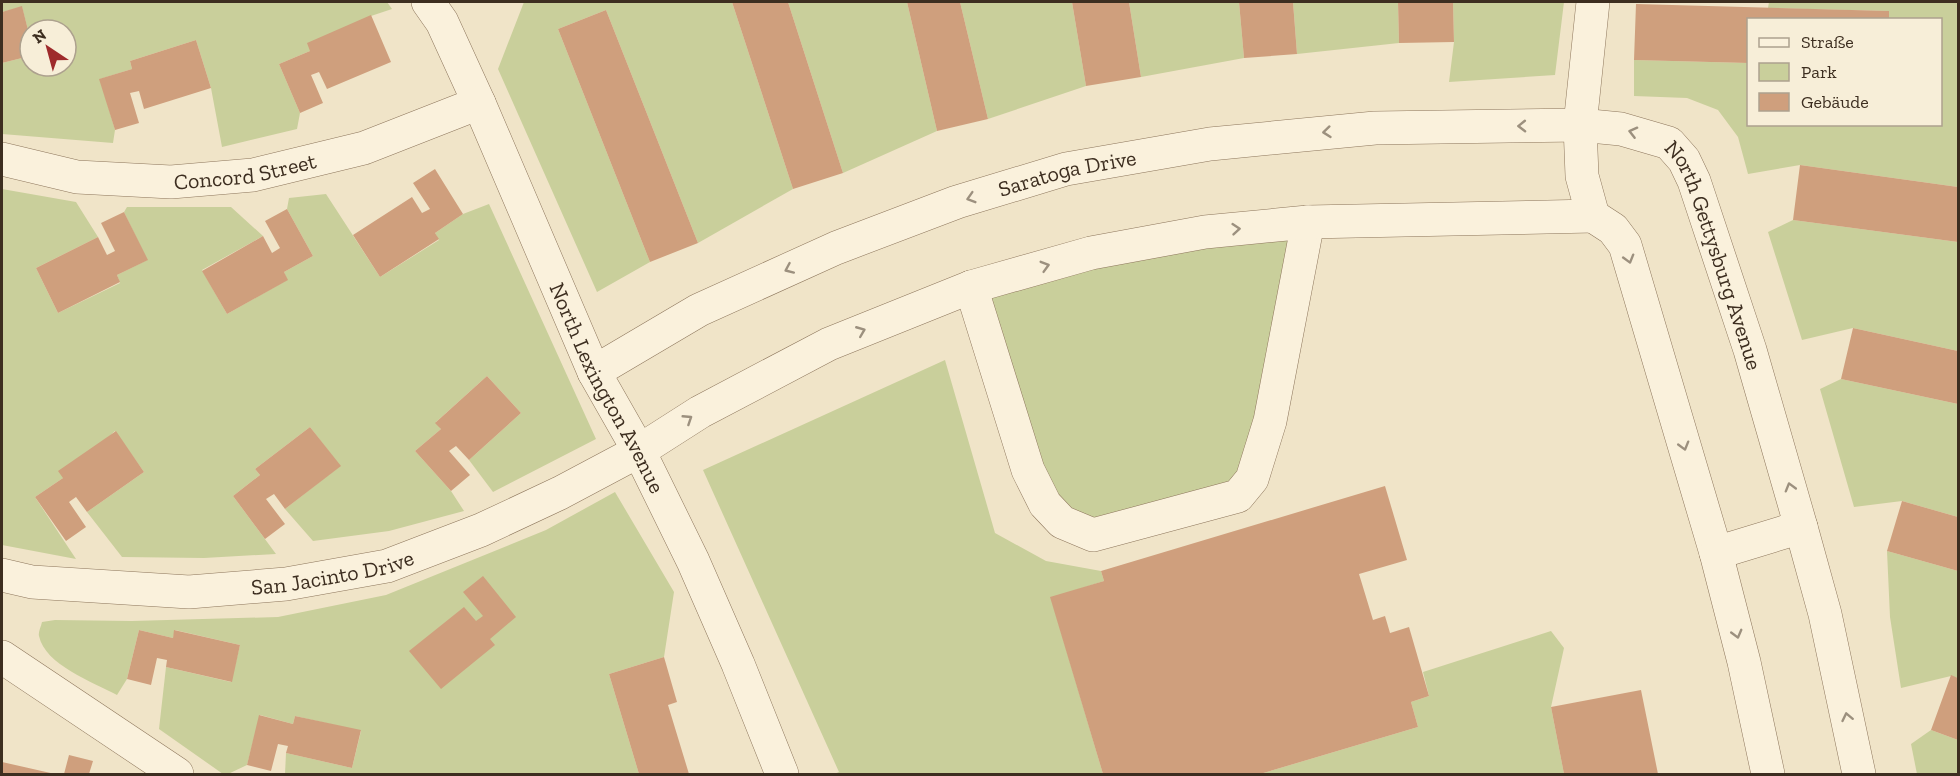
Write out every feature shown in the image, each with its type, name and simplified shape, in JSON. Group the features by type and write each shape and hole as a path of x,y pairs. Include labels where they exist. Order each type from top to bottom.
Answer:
{"street":[{"name":"North Lexington Avenue","path":"428,2 442,22 479,103 594,372 639,451 693,561 738,664 782,774"},
{"path":"1593,2 1580,125 1582,176 1593,216"},
{"name":"Concord Street","path":"2,159 77,177 171,182 253,176 364,148 479,103"},
{"name":"Saratoga Drive","path":"594,372 699,310 837,248 957,202 1066,170 1210,144 1375,128 1580,125"},
{"name":"North Gettysburg Avenue","path":"1580,125 1621,129 1669,143 1684,160 1694,181 1750,350 1802,527 1825,614 1859,774"},
{"path":"639,451 700,412 829,344 971,287 1091,253 1205,232 1308,222 1593,216 1613,229 1625,245 1716,553 1744,662 1768,774"},
{"path":"971,287 1028,470 1046,504 1062,522 1093,535 1238,496 1252,479 1270,421 1308,222"},
{"name":"San Jacinto Drive","path":"2,575 33,582 189,592 286,584 387,566 480,530 560,493 639,451"},
{"path":"1716,553 1802,527"},
{"path":"2,657 177,774"}],"green space":[{"path":"2,2 387,2 392,9 371,16 310,51 279,64 300,113 297,129 222,147 211,88 196,40 130,61 132,69 100,79 115,130 113,143 2,134 2,63 18,59 18,78 78,78 78,18 25,18 22,7 2,12"},
{"path":"524,2 732,2 793,189 698,243 606,10 558,29 650,262 597,292 498,69"},
{"path":"788,2 907,2 937,131 843,173"},
{"path":"960,2 1072,2 1086,86 988,119"},
{"path":"1129,2 1239,2 1244,58 1141,77"},
{"path":"1293,2 1398,2 1399,43 1297,54"},
{"path":"1453,2 1564,2 1555,75 1449,82 1454,42"},
{"path":"1769,2 1958,2 1958,187 1800,165 1748,174 1738,137 1718,110 1687,98 1634,96 1634,60 1747,63 1747,126 1942,126 1942,18 1889,18 1889,11 1768,8"},
{"path":"2,189 76,202 98,237 36,268 58,313 120,283 117,275 147,260 124,212 127,207 231,207 263,236 202,270 227,314 287,280 284,272 313,256 287,209 289,198 326,194 380,277 439,240 435,233 463,214 489,204 596,439 493,492 469,460 521,413 487,376 436,422 441,429 415,451 451,491 464,511 389,531 313,541 285,509 340,466 310,427 255,469 260,475 233,496 276,554 204,558 122,557 87,512 144,472 115,431 63,478 35,497 76,559 2,545"},
{"path":"1793,220 1958,242 1958,351 1853,328 1802,340 1768,232"},
{"path":"1308,222 1252,479 1093,535 1062,522 971,287"},
{"path":"945,360 995,533 1046,561 1101,571 1104,581 1051,598 1103,774 834,774 839,772 703,470"},
{"path":"1841,379 1958,404 1958,517 1902,501 1854,507 1820,389"},
{"path":"615,492 674,592 664,657 609,674 639,774 285,774 286,753 352,768 361,731 295,716 293,724 260,715 247,765 223,774 159,729 166,667 231,682 240,645 175,630 173,638 139,630 127,679 117,695 60,664 50,656 39,636 42,622 55,620 132,621 278,617 386,595 546,530"},
{"path":"1887,551 1958,571 1958,678 1951,676 1901,688 1890,617"},
{"path":"1551,631 1564,648 1551,707 1564,774 1260,774 1418,727 1411,702 1429,696 1423,672"},
{"path":"1931,730 1958,740 1958,774 1917,774 1911,744"}],"building":[{"path":"732,2 788,2 843,173 793,189"},
{"path":"907,2 960,2 988,119 937,131"},
{"path":"1072,2 1129,2 1141,77 1086,86"},
{"path":"1239,2 1293,2 1297,54 1244,58"},
{"path":"1398,2 1453,2 1454,42 1399,43"},
{"path":"1636,4 1889,11 1889,18 1747,18 1747,63 1634,60"},
{"path":"22,6 25,18 18,18 18,59 2,63 2,12"},
{"path":"606,10 698,243 650,262 558,29"},
{"path":"371,15 391,62 327,89 319,72 311,75 323,103 300,113 279,64 310,51 307,43"},
{"path":"196,40 211,88 144,109 139,91 130,93 139,123 115,130 99,79 132,69 130,61"},
{"path":"1800,165 1958,187 1958,242 1793,220"},
{"path":"435,169 463,214 435,233 439,239 380,277 353,235 412,197 422,213 430,209 413,183"},
{"path":"287,209 313,256 284,272 288,280 227,314 202,271 263,236 272,253 280,248 265,221"},
{"path":"124,212 148,260 117,275 120,282 58,313 36,268 98,237 107,255 115,251 101,223"},
{"path":"1853,328 1958,351 1958,404 1841,379"},
{"path":"487,376 521,413 469,460 456,446 449,451 470,475 451,491 415,451 441,429 435,423"},
{"path":"310,427 341,466 285,509 274,494 266,499 285,524 265,539 233,496 260,475 255,469"},
{"path":"116,431 144,472 87,512 76,497 69,502 86,527 66,541 35,497 63,478 58,471"},
{"path":"1385,486 1407,560 1359,574 1373,620 1385,616 1390,633 1409,627 1429,696 1411,702 1418,727 1260,774 1103,774 1050,597 1104,581 1101,571"},
{"path":"1902,501 1958,517 1958,571 1887,551"},
{"path":"483,576 516,617 490,639 495,645 441,689 409,651 464,607 476,621 483,616 463,592"},
{"path":"139,630 173,638 174,630 240,645 232,682 166,667 167,660 157,658 151,685 127,679"},
{"path":"664,657 677,702 668,705 689,774 639,774 609,674"},
{"path":"1951,675 1958,678 1958,740 1931,730"},
{"path":"1641,690 1658,774 1564,774 1551,707"},
{"path":"259,715 293,724 295,716 361,730 352,768 286,753 288,746 278,744 271,771 247,765"},
{"path":"69,755 93,761 89,774 64,774"},
{"path":"2,762 55,774 2,774"}]}
